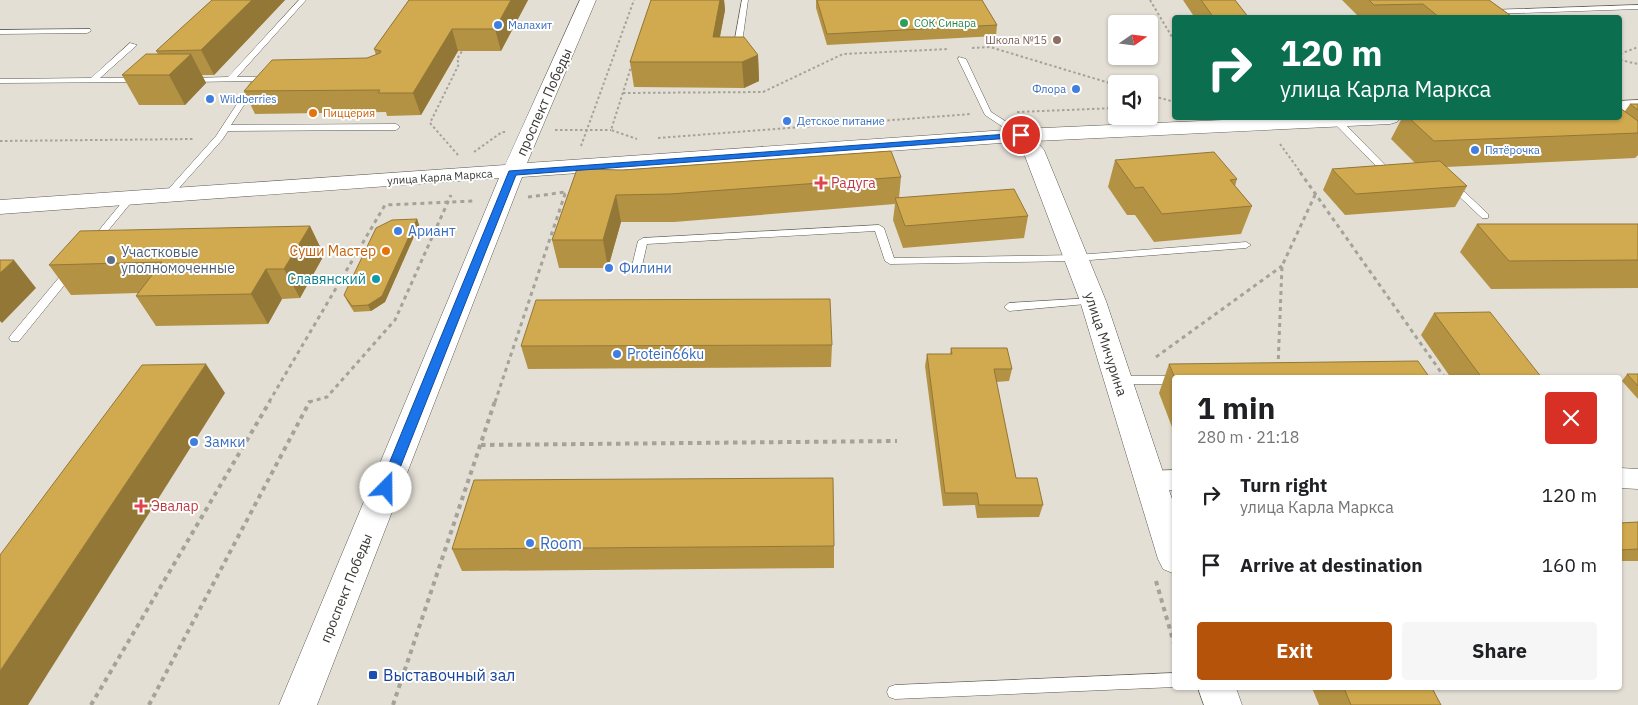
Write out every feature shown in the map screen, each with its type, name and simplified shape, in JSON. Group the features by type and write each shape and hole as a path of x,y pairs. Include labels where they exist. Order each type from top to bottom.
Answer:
{"street":[{"name":"проспект Победы","path":"298,705 512,172 588,0"},
{"path":"1622,106 1638,106"},
{"name":"улица Карла Маркса","path":"0,208 131,197 459,176 1021,135 1336,120"},
{"name":"улица Мичурина","path":"1021,135 1033,150 1093,301 1118,380 1162,481 1172,541"},
{"path":"1622,478 1638,479"},
{"path":"1218,690 1222,705"}],"lane":[{"path":"230,80 303,0"},
{"path":"737,52 745,0"},
{"path":"1488,12 1638,6"},
{"path":"0,32 88,31"},
{"path":"93,80 133,46"},
{"path":"962,59 988,113 1021,135"},
{"path":"168,195 219,138 257,79"},
{"path":"181,80 266,79"},
{"path":"0,81 152,80"},
{"path":"1336,120 1392,176 1401,176"},
{"path":"226,128 396,127"},
{"path":"1440,175 1486,216"},
{"path":"15,338 131,197"},
{"path":"636,270 643,241 879,228 890,261 1077,258 1246,245"},
{"path":"1010,307 1093,301"},
{"path":"1118,380 1172,380"},
{"path":"895,692 1172,680"}],"path":[{"path":"91,705 385,206 501,200 565,194 634,0"},
{"path":"1150,0 1172,37"},
{"path":"149,705 310,401 328,397 395,320 459,176 463,160 430,123 459,64 457,59 467,42"},
{"path":"970,48 990,47 1108,83"},
{"path":"1622,53 1638,47"},
{"path":"623,93 763,92 844,54 951,49"},
{"path":"635,56 611,130 635,140 645,139"},
{"path":"1622,60 1638,64"},
{"path":"1158,97 1172,101"},
{"path":"655,138 988,113 1108,108"},
{"path":"0,141 219,138"},
{"path":"1279,142 1443,375"},
{"path":"1278,368 1282,266 1315,195"},
{"path":"1156,357 1282,266"},
{"path":"481,445 897,441"}],"building":[{"path":"212,0 252,0 201,50 156,51"},
{"path":"409,0 511,0 495,29 452,29 413,93 378,93 380,90 244,91 272,60 367,58 380,53 381,51 374,49"},
{"path":"651,0 720,0 713,37 744,37 758,55 742,62 630,62"},
{"name":"СОК Синара","path":"817,0 982,0 997,25 827,34"},
{"path":"1201,0 1235,0 1247,15 1212,15"},
{"path":"1369,0 1489,0 1510,15 1436,15 1423,4 1374,5"},
{"path":"146,54 191,54 169,75 122,75"},
{"path":"1630,104 1638,104 1638,110"},
{"path":"1622,109 1638,121 1638,133 1434,141 1411,120 1622,120"},
{"path":"891,151 901,177 670,194 616,195 603,240 552,240 577,169 623,170"},
{"path":"1214,152 1237,179 1230,180 1252,206 1162,214 1143,187 1135,188 1115,160"},
{"path":"1440,161 1467,186 1356,194 1332,169"},
{"path":"1014,189 1028,216 905,226 895,198"},
{"name":"Славянский","path":"417,219 382,296 368,305 352,306 344,295 376,228 392,220"},
{"path":"1477,224 1638,224 1638,260 1509,261"},
{"path":"310,226 284,269 266,269 251,294 136,296 162,262 49,265 80,231"},
{"path":"0,260 14,260 0,273"},
{"path":"830,299 832,345 521,346 536,300"},
{"path":"1490,312 1540,375 1480,375 1434,313"},
{"path":"951,348 1007,348 1012,369 994,369 1016,478 1037,478 1043,505 979,505 977,493 945,493 927,354 952,354"},
{"path":"1418,361 1428,375 1174,375 1169,364"},
{"path":"206,364 0,671 0,555 142,365"},
{"path":"1627,374 1638,374 1638,386"},
{"path":"833,478 834,546 452,549 474,480"},
{"path":"1638,522 1638,549 1622,550 1622,523"},
{"path":"1345,690 1433,690 1441,705 1351,705"}],"place":[{"name":"СОК Синара","path":"904,23"},
{"name":"Малахит","path":"498,25"},
{"name":"Школа №15","path":"1057,40"},
{"name":"Флора","path":"1076,89"},
{"name":"Wildberries","path":"210,99"},
{"name":"Пиццерия","path":"313,113"},
{"name":"Детское питание","path":"787,121"},
{"name":"Пятёрочка","path":"1475,150"},
{"name":"Радуга","path":"821,183"},
{"name":"Ариант","path":"398,231"},
{"name":"Суши Мастер","path":"386,251"},
{"name":"Участковые уполномоченные","path":"111,260"},
{"name":"Филини","path":"609,268"},
{"name":"Славянский","path":"376,279"},
{"name":"Protein66ku","path":"617,354"},
{"name":"Замки","path":"194,442"},
{"name":"Эвалар","path":"141,506"},
{"name":"Room","path":"530,543"},
{"name":"Выставочный зал","path":"373,675"}],"route":[{"path":"386,488 512,172 1021,135"}]}
